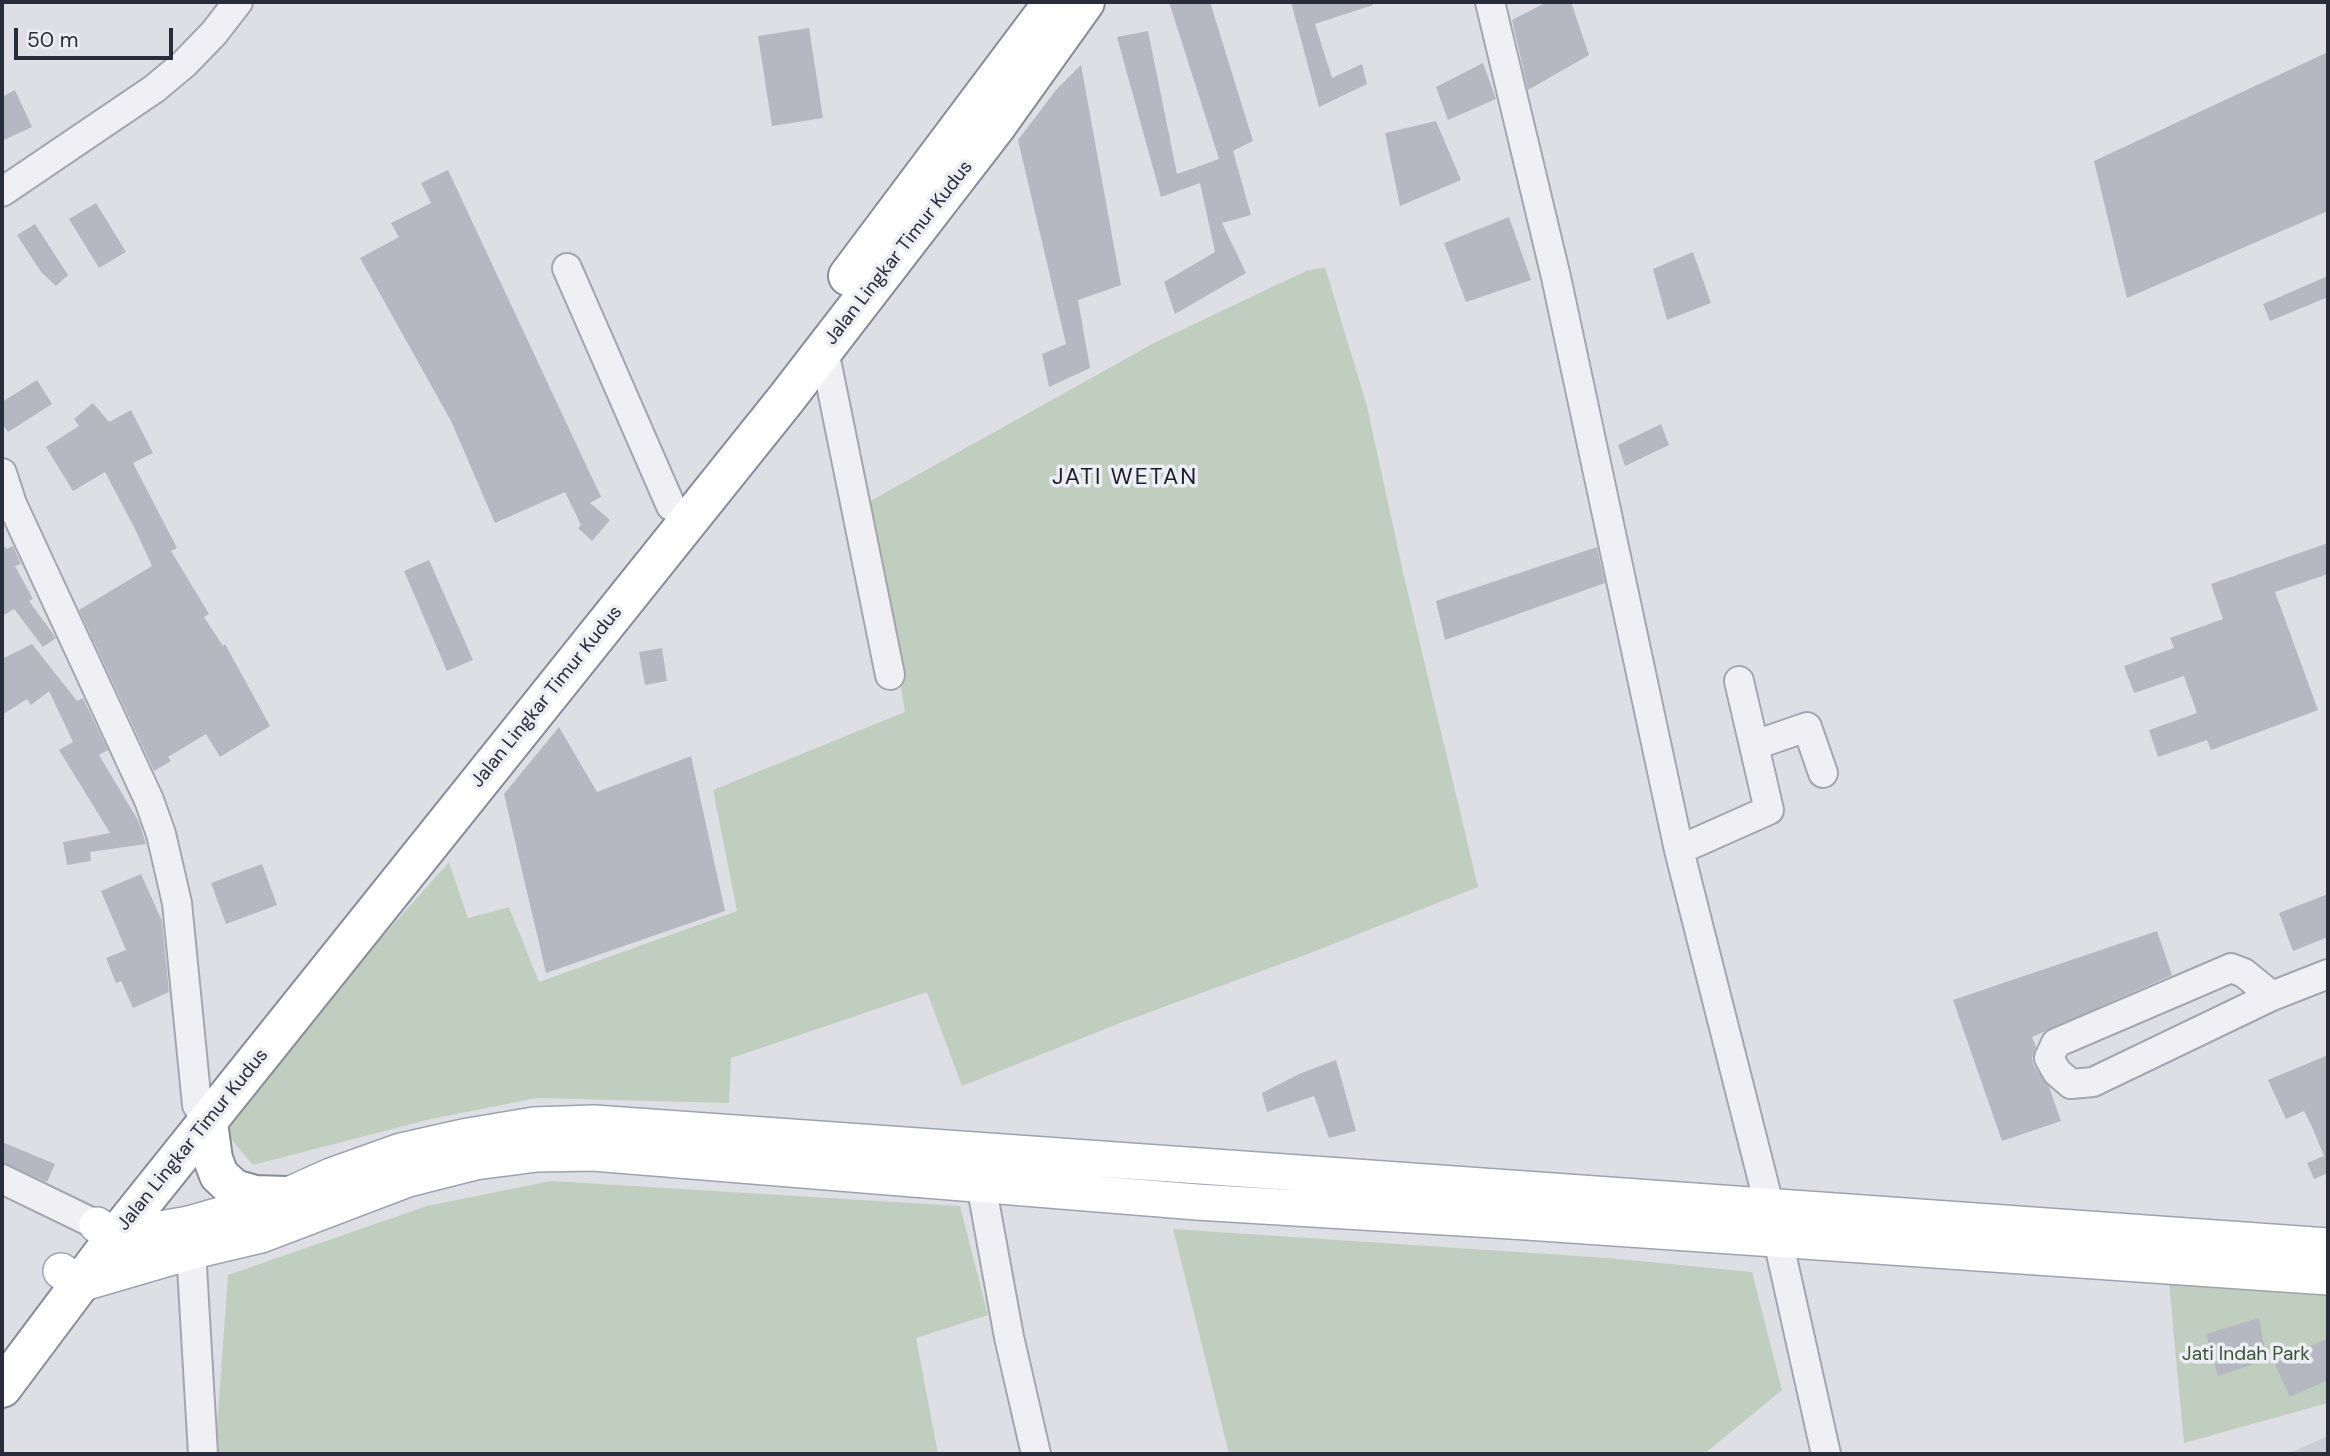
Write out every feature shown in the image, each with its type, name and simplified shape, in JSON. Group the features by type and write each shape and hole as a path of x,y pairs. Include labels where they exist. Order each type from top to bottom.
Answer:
{"highway":[{"name":"Jalan Lingkar Timur Kudus","path":"203,1114 500,719 671,506 1054,2"},
{"name":"Jalan Lingkar Timur Kudus","path":"2,1388 71,1278 106,1231 824,350 986,139 1086,2"},
{"path":"203,1114 219,1175 234,1189 255,1195 286,1196"},
{"name":"Jalan Lingkar Timur Kudus","path":"2,1350 71,1278"}],"main road":[{"path":"71,1278 191,1237 331,1176 401,1151 534,1125 594,1123 1774,1224 2328,1277"},
{"path":"106,1231 191,1237 261,1235 408,1179 475,1162 537,1154 593,1153 1197,1202 1527,1222 1774,1224 2328,1246"}],"street":[{"path":"2,192 154,89 207,41 238,2"},
{"path":"1490,2 1556,277 1679,850 1774,1224 1826,1454"},
{"path":"567,268 671,506"},
{"path":"824,350 890,675"},
{"path":"2,473 12,504 149,800 162,834 177,903 203,1114"},
{"path":"1679,850 1769,810 1740,681"},
{"path":"1755,745 1807,727 1823,772"},
{"path":"2272,996 2244,973 2231,968 2056,1043 2049,1058 2057,1072 2071,1084 2093,1082 2272,996 2328,974"},
{"path":"2,1179 106,1231"},
{"path":"981,1184 1009,1337 1036,1454"},
{"path":"191,1237 203,1454"}],"shaded area":[{"path":"2328,1436 2328,1454 2288,1454"}],"green space":[{"path":"1325,267 1367,406 1405,581 1478,887 962,1086 927,992 731,1058 729,1103 537,1098 431,1119 253,1165 221,1127 297,1032 449,862 468,918 509,907 539,982 737,911 713,790 905,712 887,599 867,503 1154,343 1306,271"},
{"path":"551,1181 960,1206 988,1315 916,1338 938,1454 215,1454 228,1275 427,1206"},
{"path":"1173,1229 1608,1258 1752,1272 1782,1390 1704,1454 1229,1454"},
{"name":"Jati Indah Park","path":"2169,1283 2328,1290 2328,1403 2184,1443"}],"building":[{"path":"1169,2 1210,2 1253,141 1233,151 1251,215 1222,223 1246,273 1175,314 1164,282 1215,252 1200,183 1161,197 1117,37 1148,31 1177,174 1219,159"},
{"path":"1291,2 1372,2 1373,5 1315,24 1332,78 1362,64 1367,84 1319,107"},
{"path":"1547,2 1571,2 1589,55 1528,90 1512,20"},
{"path":"809,28 823,118 772,126 758,36"},
{"path":"2328,52 2328,211 2127,298 2094,161"},
{"path":"1483,63 1496,99 1448,120 1436,87"},
{"path":"1081,65 1121,285 1078,300 1090,368 1049,387 1042,354 1066,344 1018,140 1056,90"},
{"path":"15,90 32,127 2,141 2,97"},
{"path":"1436,121 1461,180 1400,206 1385,133"},
{"path":"448,170 601,497 590,503 610,520 592,541 578,528 581,525 565,492 495,523 451,421 360,258 399,237 391,223 431,203 421,183"},
{"path":"96,203 126,252 99,268 69,219"},
{"path":"1509,217 1531,280 1466,302 1444,243"},
{"path":"35,224 68,275 56,286 41,272 17,235"},
{"path":"1693,252 1711,303 1667,320 1653,269"},
{"path":"2328,276 2328,297 2270,321 2263,304"},
{"path":"37,380 52,404 8,432 2,423 2,402"},
{"path":"93,403 109,422 131,410 153,453 133,463 177,548 171,551 209,614 204,617 223,646 225,644 270,726 220,757 206,734 168,757 171,761 154,771 79,610 152,566 105,472 73,491 46,447 79,426 74,419"},
{"path":"1661,424 1669,445 1625,466 1618,445"},
{"path":"2,542 6,549 13,546 21,564 15,566 33,599 29,601 56,638 43,647 14,609 2,616"},
{"path":"2328,543 2328,574 2275,592 2318,710 2211,750 2207,740 2158,757 2149,730 2197,713 2184,676 2134,693 2124,666 2174,648 2170,638 2223,619 2211,584"},
{"path":"1597,547 1605,583 1445,640 1436,601"},
{"path":"429,560 473,660 447,671 404,571"},
{"path":"32,644 77,701 83,698 108,750 99,755 139,822 146,844 90,852 91,861 67,865 63,842 110,833 59,750 73,742 49,691 31,705 27,699 2,715 2,659"},
{"path":"662,648 667,681 645,685 639,652"},
{"path":"559,727 597,792 691,756 725,911 546,973 504,794"},
{"path":"262,864 277,905 226,924 211,883"},
{"path":"141,874 162,921 169,992 133,1008 121,981 116,983 106,958 126,950 101,891"},
{"path":"2328,894 2328,937 2293,951 2279,913"},
{"path":"2157,931 2172,975 2032,1037 2036,1047 2032,1058 2034,1066 2049,1087 2061,1121 2002,1141 1953,1000"},
{"path":"2328,1055 2328,1173 2314,1179 2307,1163 2324,1156 2312,1127 2304,1111 2286,1119 2268,1080"},
{"path":"1336,1060 1356,1131 1329,1138 1314,1096 1267,1112 1262,1093 1299,1074"},
{"path":"2,1142 55,1164 47,1182 2,1163"},
{"path":"2259,1318 2267,1360 2218,1376 2206,1334"},
{"path":"2328,1338 2328,1380 2290,1397 2274,1363"}],"district":[{"name":"JATI WETAN","path":"1125,478"}]}
